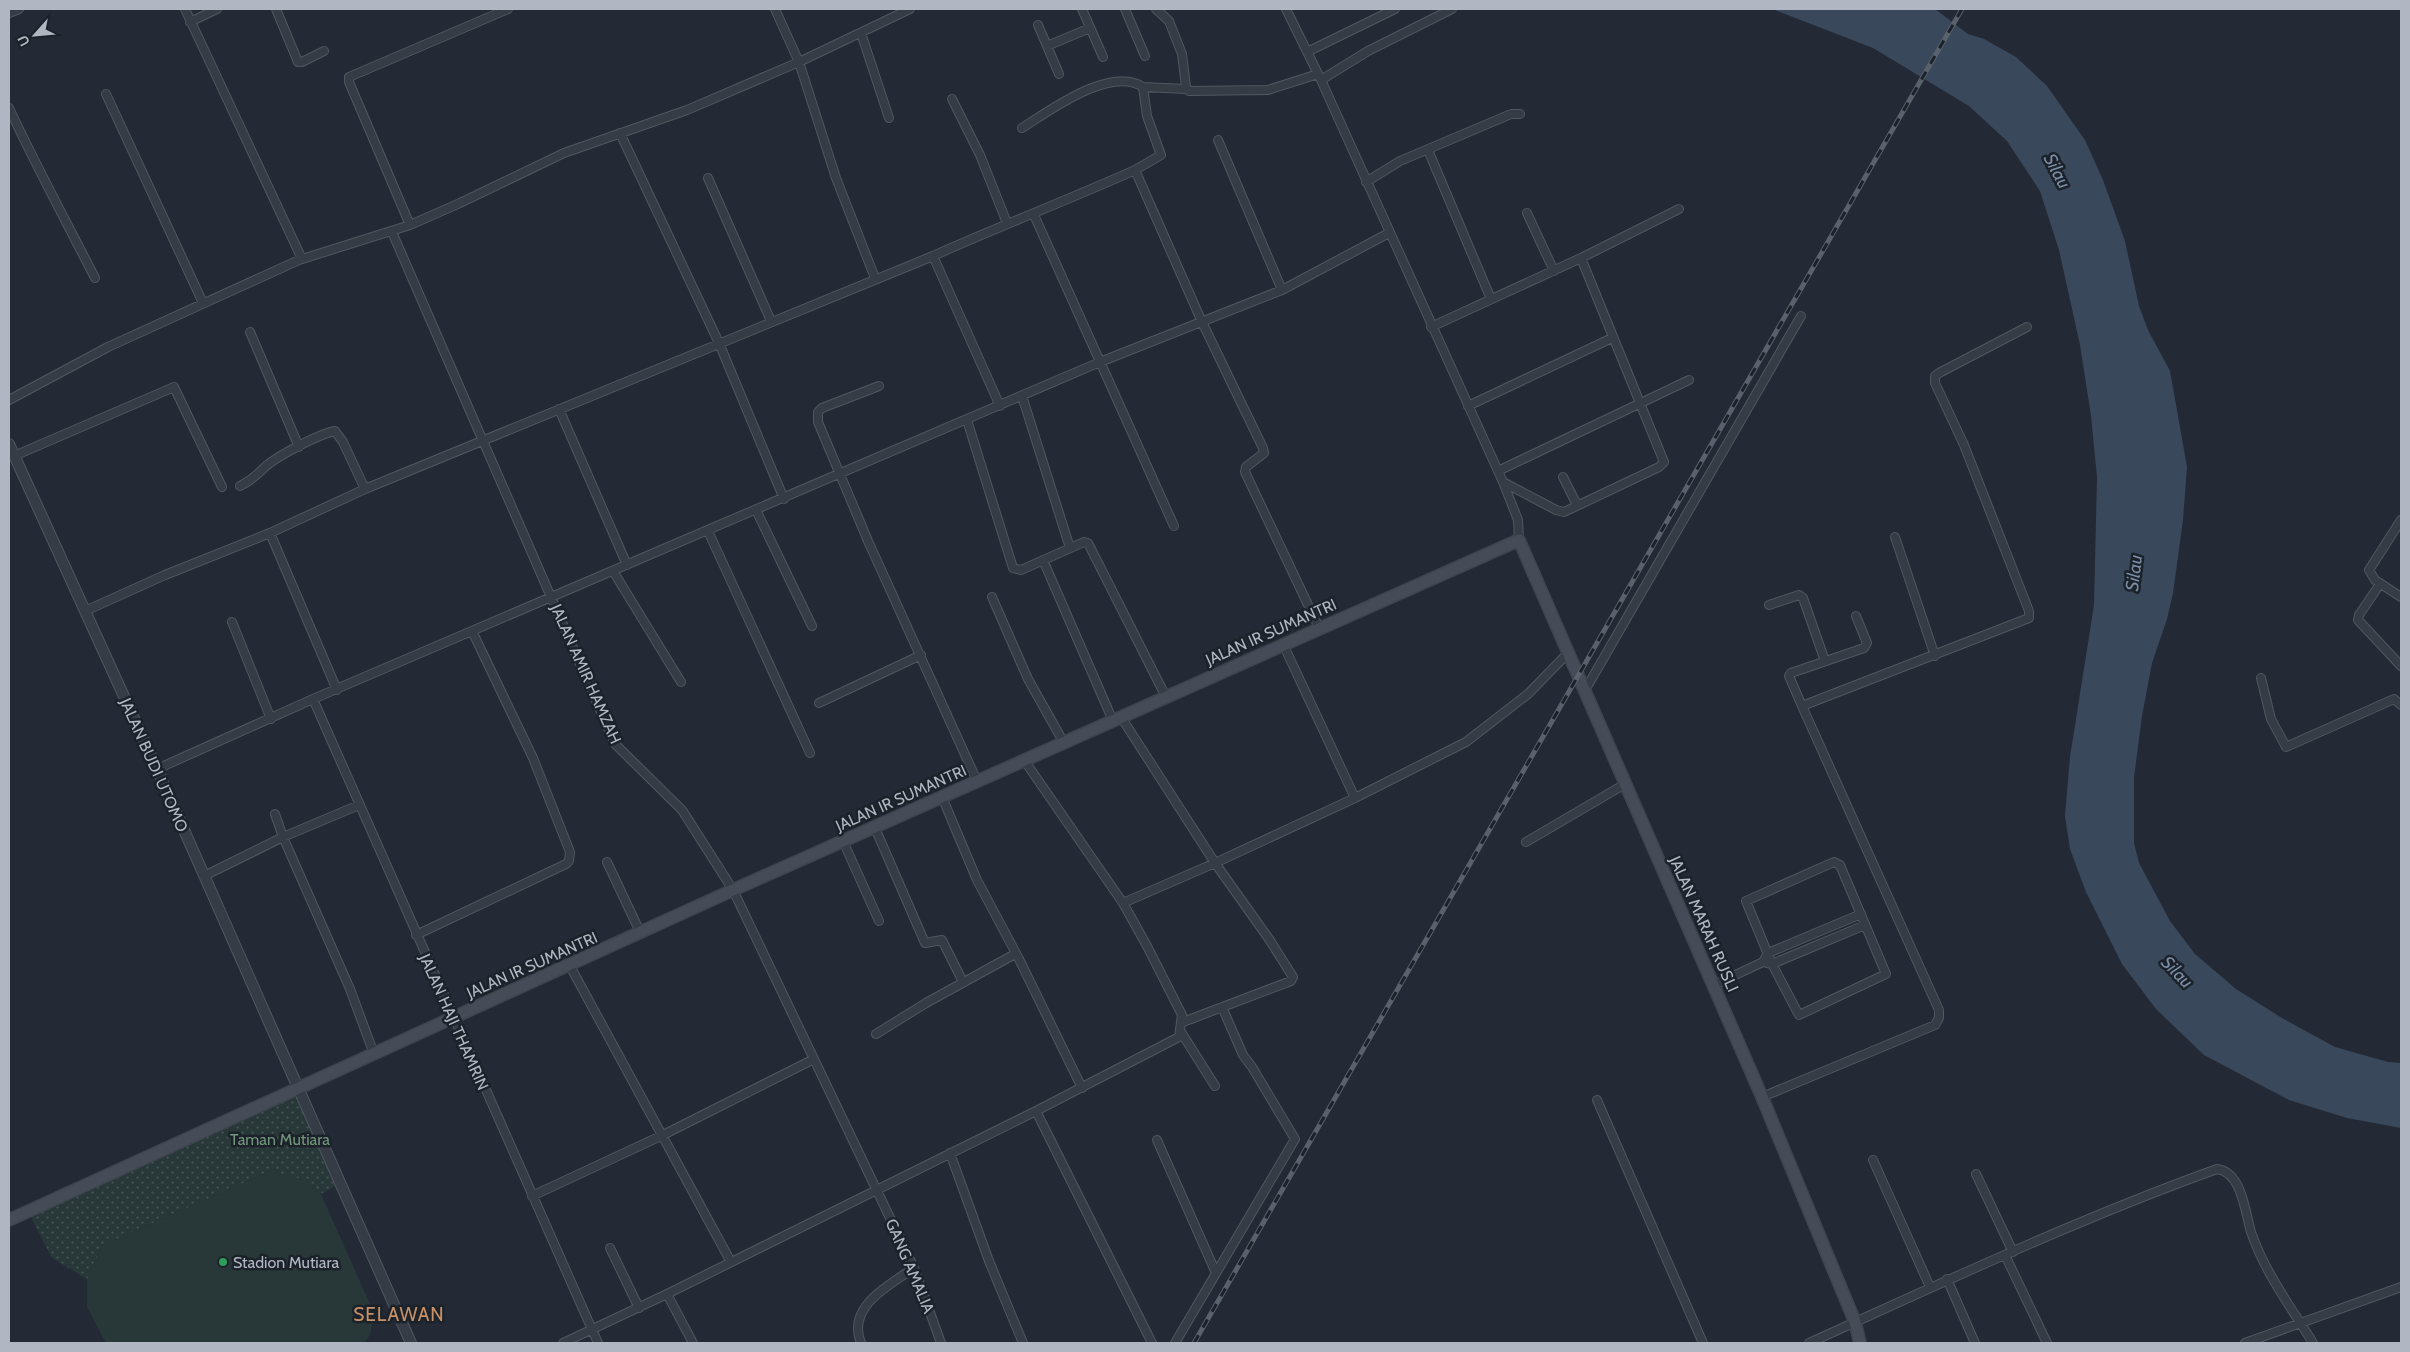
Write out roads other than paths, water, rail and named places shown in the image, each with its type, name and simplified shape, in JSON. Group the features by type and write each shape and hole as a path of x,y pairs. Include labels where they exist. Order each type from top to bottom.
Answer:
{"main road":[{"name":"JALAN MARAH RUSLI","path":"1519,540 1762,1097 1855,1322 1860,1343"},
{"name":"JALAN IR SUMANTRI","path":"9,1220 297,1088 641,934 733,890 1519,540"}],"street":[{"path":"9,14 19,9"},
{"path":"184,9 302,259"},
{"path":"190,22 217,9"},
{"path":"276,9 298,62 302,62 324,51"},
{"path":"410,225 349,77 508,9"},
{"path":"776,9 799,62 836,178 875,278"},
{"path":"9,400 108,347 302,259 410,225 564,153 687,110 861,34 910,9"},
{"path":"1082,9 1103,57"},
{"path":"1126,9 1144,56"},
{"path":"1156,9 1169,21 1182,54 1186,89"},
{"path":"1286,9 1320,77 1431,327 1503,482 1518,520 1519,540"},
{"path":"1307,52 1395,9"},
{"path":"1022,128 1076,95 1102,83 1125,82 1190,91 1268,90 1320,77 1452,9"},
{"path":"1038,25 1059,74"},
{"path":"1047,46 1090,28"},
{"path":"861,34 889,118"},
{"path":"85,611 165,575 270,533 365,489 875,278 933,256 1007,223 1034,215 1135,170 1162,154 1147,116 1143,86"},
{"path":"106,94 203,303"},
{"path":"952,99 980,155 1007,223"},
{"path":"9,108 39,173 53,195 95,278"},
{"path":"1366,182 1400,161 1512,114 1520,114"},
{"path":"620,132 719,343 784,499"},
{"path":"1218,140 1282,290"},
{"path":"1428,150 1491,299"},
{"path":"1135,170 1202,322 1264,451 1246,467 1245,472 1319,628"},
{"path":"708,178 771,321"},
{"path":"1431,327 1581,258 1679,209"},
{"path":"1527,213 1554,270"},
{"path":"1034,215 1174,526"},
{"name":"JALAN AMIR HAMZAH","path":"392,232 615,744 686,815 733,890 812,1060"},
{"path":"157,769 551,596 784,499 1100,362 1282,290 1389,233"},
{"path":"933,256 1000,406"},
{"path":"1503,482 1560,512 1662,465 1664,458 1612,338 1581,258"},
{"path":"1584,692 1801,316"},
{"path":"1802,706 1936,656 2029,618 2029,611 1964,445 1935,383 1935,376 1939,372 2027,327"},
{"path":"250,332 298,447"},
{"path":"1468,406 1612,338"},
{"path":"1498,471 1689,380"},
{"path":"879,386 822,408 818,412 818,422 839,475 977,781"},
{"path":"14,456 174,387 222,487"},
{"path":"1022,396 1070,548"},
{"path":"559,409 627,565"},
{"path":"967,420 1013,568 1021,570 1084,542 1088,543 1166,697"},
{"path":"240,486 298,447 333,431 337,431 365,489"},
{"name":"JALAN BUDI UTOMO","path":"9,444 157,769 411,1343"},
{"path":"1563,477 1577,505"},
{"path":"756,510 812,626"},
{"path":"2401,520 2369,570 2372,577 2380,584 2401,597"},
{"path":"708,531 810,752"},
{"path":"270,533 337,690"},
{"path":"1895,537 1936,656"},
{"path":"1043,560 1117,719 1269,939 1293,977 1291,981 1183,1022"},
{"path":"613,571 681,682"},
{"path":"2380,584 2359,615 2358,620 2401,666"},
{"path":"1769,605 1799,595 1803,598 1825,661"},
{"path":"992,597 1028,678 1064,743"},
{"path":"1762,1097 1935,1025 1940,1013 1789,676 1794,671 1864,648 1866,643 1856,616"},
{"path":"232,622 271,719"},
{"path":"416,936 566,864 570,857 570,852 533,758 472,631"},
{"path":"1283,644 1355,798"},
{"path":"1123,903 1355,798 1466,742 1528,694 1568,654"},
{"path":"819,703 921,655"},
{"path":"2261,678 2271,719 2286,747 2394,699 2401,704"},
{"name":"JALAN HAJI THAMRIN","path":"313,699 416,936 598,1343"},
{"path":"563,1343 639,1308 877,1188 1036,1112 1172,1042 1181,1032 1183,1022 1178,1006 1123,903 1024,760"},
{"path":"1526,842 1625,784"},
{"path":"942,797 977,880 1082,1088"},
{"path":"204,876 283,837 359,805"},
{"path":"275,814 283,837 350,989 374,1054"},
{"path":"875,828 925,943 942,940 964,982"},
{"path":"843,842 879,921"},
{"path":"608,862 641,934"},
{"path":"1834,862 1840,865 1865,925 1886,974 1800,1015 1797,1013 1772,964 1746,901 1834,862"},
{"path":"1714,985 1763,962 1768,954 1861,914"},
{"path":"1763,962 1772,964 1865,925"},
{"path":"876,1034 1015,954"},
{"path":"570,966 731,1262"},
{"path":"1175,1343 1294,1139 1252,1067 1242,1055 1222,1007"},
{"path":"1181,1032 1215,1086"},
{"path":"532,1196 663,1135 812,1060"},
{"name":"GANG AMALIA","path":"812,1060 877,1188 914,1268 941,1343"},
{"path":"1597,1100 1703,1343"},
{"path":"1036,1112 1152,1343"},
{"path":"1157,1140 1216,1273"},
{"path":"950,1153 988,1261 1023,1343"},
{"path":"1874,1160 1930,1287"},
{"path":"1809,1343 1947,1279 2217,1169 2225,1170 2232,1175 2238,1188 2252,1235 2266,1266 2288,1306 2313,1343"},
{"path":"1976,1174 2047,1343"},
{"path":"610,1248 639,1308"},
{"path":"861,1343 857,1332 857,1324 870,1300 914,1268"},
{"path":"1947,1279 1975,1343"},
{"path":"2246,1343 2401,1287"},
{"path":"667,1294 693,1343"}],"water":[{"name":"Silau","path":"1772,9 1935,9 1968,34 1984,39 2016,57 2047,86 2085,140 2103,180 2125,241 2139,306 2148,330 2170,371 2187,467 2183,520 2173,593 2167,619 2152,663 2142,716 2134,777 2134,843 2139,863 2170,921 2195,954 2236,989 2282,1018 2335,1047 2388,1062 2401,1063 2401,1128 2347,1118 2289,1100 2204,1055 2156,1009 2122,964 2086,892 2070,849 2065,816 2070,757 2094,605 2097,477 2091,416 2080,345 2059,250 2040,191 2007,141 1969,106 1873,48"}],"railway":[{"path":"1194,1343 1962,9"}],"place":[{"name":"Stadion Mutiara","path":"223,1262"}],"district":[{"name":"SELAWAN","path":"399,1314"}],"park label":[{"name":"Taman Mutiara","path":"280,1139"}]}
